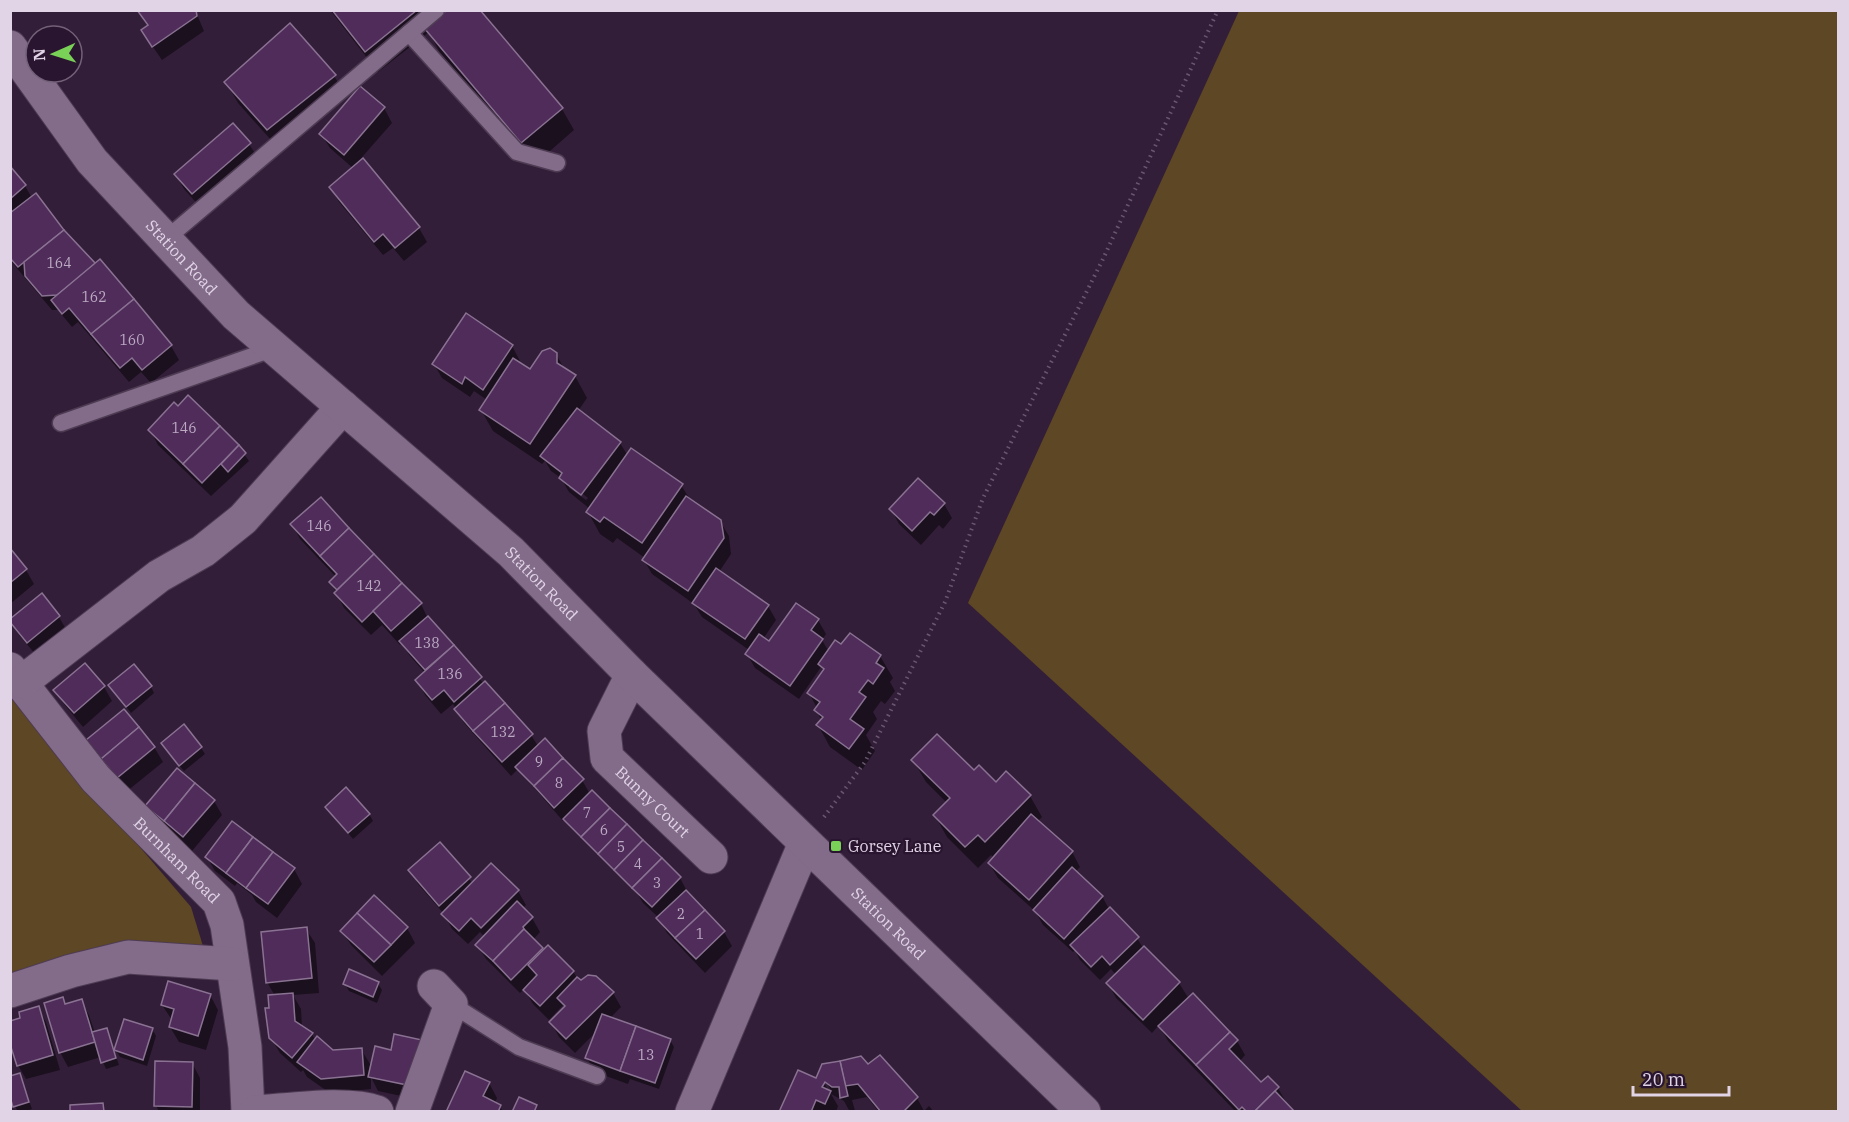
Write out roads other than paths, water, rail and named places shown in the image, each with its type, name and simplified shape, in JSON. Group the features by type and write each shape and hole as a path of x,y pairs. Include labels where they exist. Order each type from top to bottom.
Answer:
{"street":[{"name":"Station Road","path":"10,47 92,161 236,315 511,552 632,675 1084,1112"},
{"name":"Burnham Road","path":"248,1112 245,1047 227,925 219,902 96,779 16,676 159,576 203,551 243,519 343,407"},
{"name":"Bunny Court","path":"632,675 604,731 607,758 711,857"},
{"path":"692,1112 805,843"},
{"path":"10,991 71,971 128,957 232,964"},
{"path":"412,1112 443,995"},
{"path":"256,1112 341,1107 369,1109 377,1112"}],"lane":[{"path":"166,238 436,10"},
{"path":"409,33 517,152 557,163"},
{"path":"61,423 275,348"},
{"path":"443,995 519,1047 597,1076"}],"place":[{"name":"Gorsey Lane","path":"836,846"}]}
